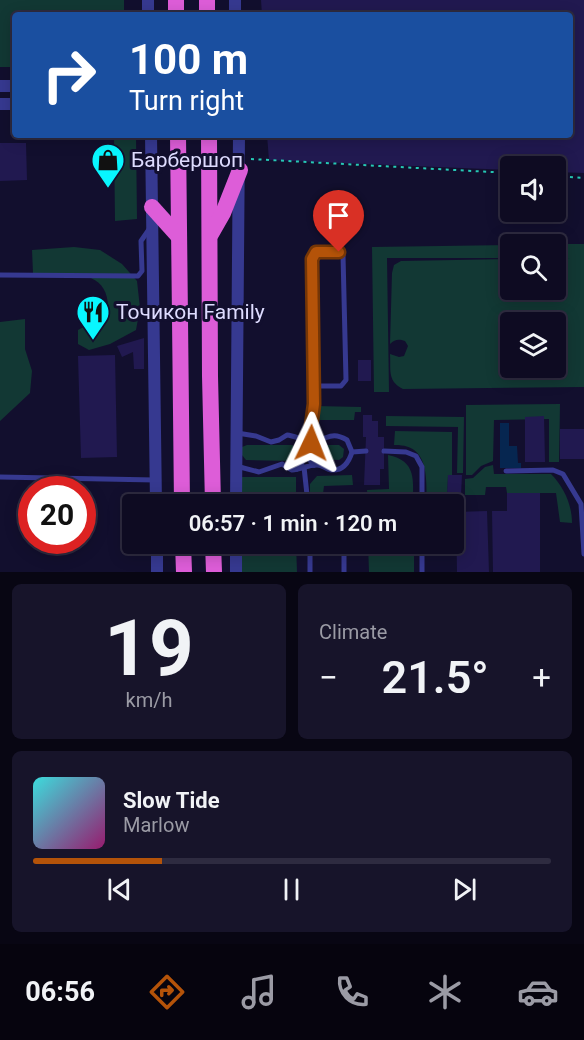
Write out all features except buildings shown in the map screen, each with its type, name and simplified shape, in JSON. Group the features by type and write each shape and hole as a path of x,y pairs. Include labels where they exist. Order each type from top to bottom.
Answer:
{"highway":[{"path":"178,138 182,494"},
{"path":"209,138 213,494"},
{"path":"210,235 223,213 240,164"},
{"path":"152,207 179,237"},
{"path":"183,554 184,572"},
{"path":"213,554 214,572"}],"street":[{"path":"151,138 156,494"},
{"path":"236,494 239,138"},
{"path":"157,554 157,572"},
{"path":"236,554 236,572"}],"lane":[{"path":"0,275 138,276 142,271 141,241 152,226"},
{"path":"314,386 342,386 346,380 344,255 339,252 316,252 312,259 314,404 312,441 307,452 314,465"},
{"path":"236,433 256,436 271,442 287,435 312,441 322,440 329,435 341,436 348,440 352,452 345,466 331,470 322,465 304,466 296,470 282,465 259,471 236,466"},
{"path":"295,437 300,441 304,450 301,466 296,470"},
{"path":"352,452 366,451"},
{"path":"384,451 406,452 417,456 422,467 422,494"},
{"path":"304,466 307,494"},
{"path":"506,471 553,470 563,474 581,504 584,554"},
{"path":"0,477 156,480"},
{"path":"310,554 310,572"},
{"path":"344,554 344,572"},
{"path":"422,554 422,572"}],"path":[{"path":"240,164 500,173"},
{"path":"566,177 584,178"}],"green space":[{"path":"0,0 124,0 124,12 12,12 12,67 0,67"},
{"path":"114,138 136,138 137,219 115,221"},
{"path":"566,244 584,244 584,387 403,389 394,382 391,374 390,354 404,356 408,346 405,341 401,340 395,340 390,344 394,265 401,261 500,259 500,300 566,300 566,258 570,258 566,258"},
{"path":"500,245 500,258 387,258 389,392 374,392 372,247"},
{"path":"74,247 100,250 122,264 137,281 140,308 136,330 110,344 89,350 78,344 78,330 108,312 107,297 102,287 94,280 84,276 33,273 32,250"},
{"path":"25,319 25,349 32,371 30,393 0,421 0,322"},
{"path":"560,404 559,462 549,462 549,419 494,420 493,461 481,466 472,475 466,475 466,405"},
{"path":"315,406 361,407 361,412 355,412 354,420 315,420"},
{"path":"386,416 464,417 463,473 457,473 458,427 386,426"},
{"path":"395,431 452,432 452,475 448,476 447,494 426,494 426,474 420,456 406,446 394,445"},
{"path":"292,445 297,448 299,456 291,461 246,460 242,455 242,447"},
{"path":"316,445 339,445 344,449 343,457 339,460 313,458 311,451"},
{"path":"388,455 404,462 409,467 413,480 413,494 367,494 367,490 389,489"},
{"path":"493,465 494,474 551,474 566,497 571,510 572,523 560,522 556,493 507,493 506,487 486,487 485,495 465,495 465,479 473,478 485,467"},
{"path":"352,475 353,485 324,486 323,494 310,494 310,484 317,476"},
{"path":"236,477 296,477 296,494 236,494"},
{"path":"236,554 296,554 297,572 237,572"},
{"path":"368,554 414,554 414,572 369,572"}],"water":[{"path":"500,423 509,423 509,446 517,446 518,463 521,463 521,468 500,468"}],"place":[{"name":"Барбершоп","path":"108,189"},
{"name":"Точикон Family","path":"93,341"}],"route":[{"path":"311,443 314,441 309,441 314,404 312,259 316,252 339,252"}]}
